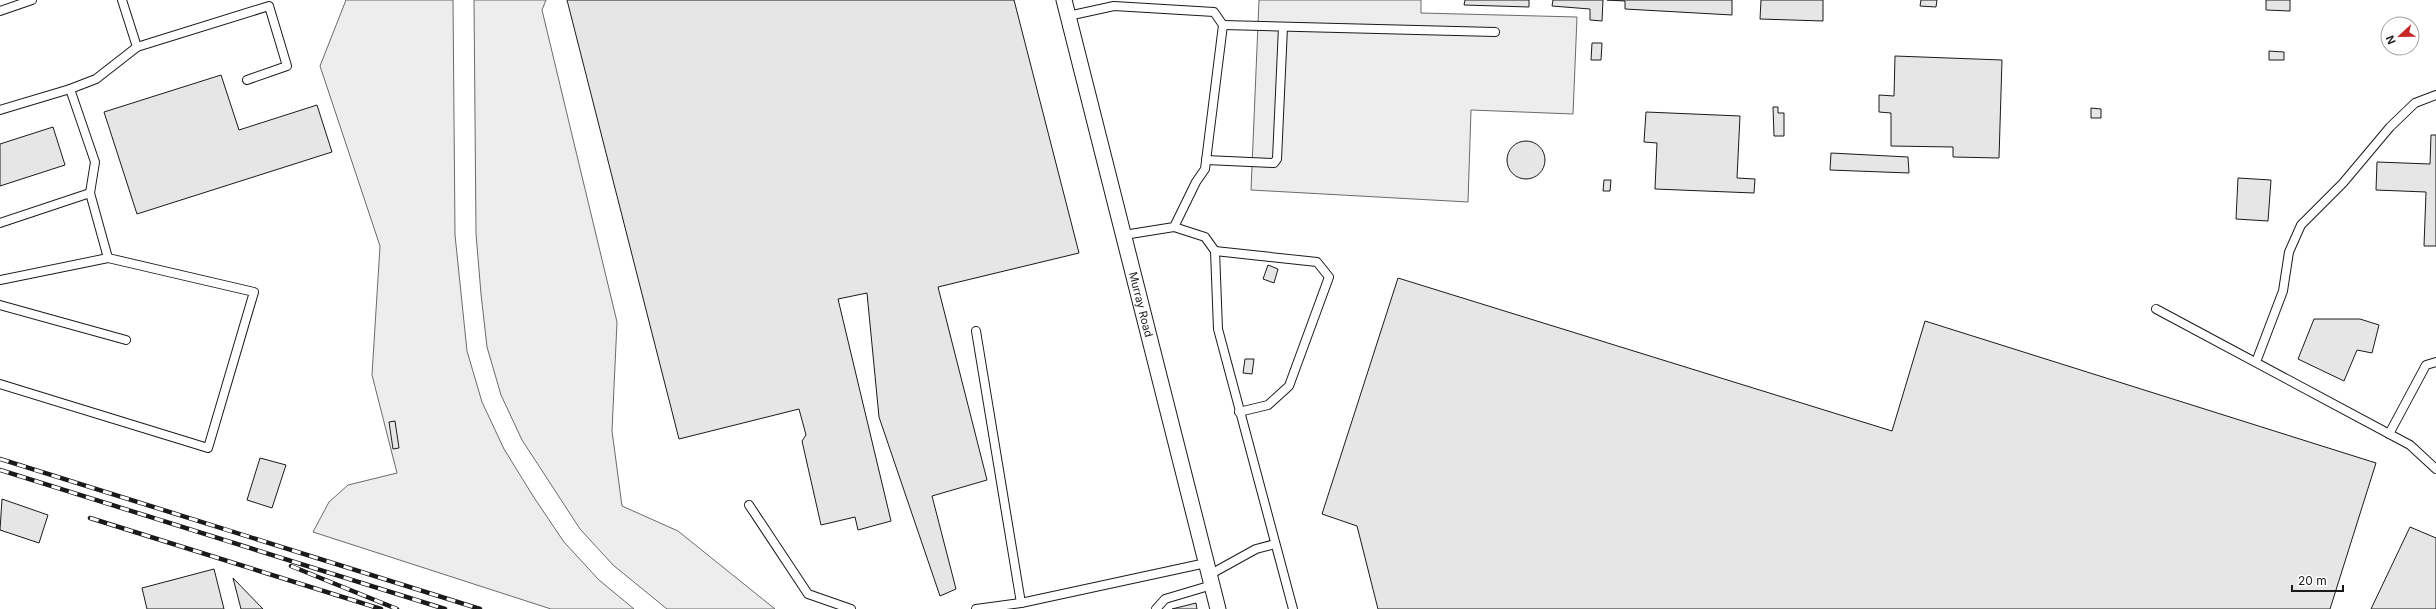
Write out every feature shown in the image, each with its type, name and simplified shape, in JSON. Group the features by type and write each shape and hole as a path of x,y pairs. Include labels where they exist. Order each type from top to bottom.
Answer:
{"street":[{"name":"Murray Road","path":"1064,0 1218,609"}],"lane":[{"path":"0,11 32,0"},
{"path":"122,0 137,47"},
{"path":"0,110 70,89 96,79 137,47 269,6 287,66 247,80"},
{"path":"1068,16 1114,6 1214,12 1222,25 1205,169 1196,182 1174,227"},
{"path":"1222,25 1495,32"},
{"path":"1206,160 1274,163 1277,159 1283,27"},
{"path":"70,89 95,162 90,193 108,258"},
{"path":"2256,362 2283,291 2289,252 2301,225 2343,183 2390,127 2416,103 2436,95"},
{"path":"0,223 90,193"},
{"path":"1124,236 1174,227 1205,237 1215,251 1218,329 1293,609"},
{"path":"1215,251 1317,262 1329,277 1289,386 1268,405 1239,412"},
{"path":"0,280 108,258 254,292 208,448 0,384"},
{"path":"0,305 126,340"},
{"path":"2156,309 2410,445 2436,469"},
{"path":"976,331 1021,604"},
{"path":"2389,434 2426,365 2436,362"},
{"path":"749,505 808,594 851,609"},
{"path":"1156,609 1165,600 1209,574 1256,549 1275,544"},
{"path":"976,609 1021,604 1209,574"}],"shaded area":[{"path":"346,0 453,0 455,235 467,351 482,402 504,449 564,542 599,580 634,609 551,609 313,532 329,502 348,485 397,473 372,375 380,246 320,66"},
{"path":"474,0 546,0 542,10 617,322 612,431 622,506 678,531 775,609 667,609 613,565 580,529 522,440 501,395 487,347 481,294 476,234"},
{"path":"1259,0 1421,0 1421,13 1577,17 1573,114 1471,110 1468,202 1251,190"}],"building":[{"path":"567,0 1014,0 1079,253 938,287 987,480 932,496 956,589 940,596 879,417 867,293 838,299 891,521 858,530 855,517 821,525 802,441 806,435 799,409 679,439"},
{"path":"1465,0 1529,0 1529,7 1464,5"},
{"path":"1553,0 1603,0 1602,21 1590,20 1590,9 1552,6"},
{"path":"1607,0 1732,0 1732,15 1625,9 1625,1"},
{"path":"1761,0 1823,0 1823,21 1760,19"},
{"path":"1921,0 1937,0 1936,7 1920,6"},
{"path":"2266,0 2290,0 2290,11 2266,10"},
{"path":"1592,43 1602,43 1601,60 1591,60"},
{"path":"2269,51 2284,52 2284,60 2269,60"},
{"path":"1895,56 2002,60 1999,158 1953,157 1953,147 1891,146 1891,113 1879,112 1879,95 1894,96"},
{"path":"221,75 239,130 317,105 332,152 137,214 104,112"},
{"path":"1773,107 1778,107 1778,113 1784,113 1784,136 1774,136"},
{"path":"2091,108 2101,109 2101,118 2091,118"},
{"path":"1646,112 1740,116 1737,178 1755,179 1754,193 1655,189 1657,143 1644,142"},
{"path":"53,127 65,165 0,186 0,144"},
{"path":"2431,135 2436,135 2436,246 2424,246 2426,192 2376,190 2377,162 2430,164"},
{"path":"1522,141 1530,141 1537,144 1542,149 1545,160 1542,171 1537,176 1530,179 1522,179 1515,176 1510,171 1507,164 1507,156 1510,149 1515,144"},
{"path":"1831,153 1908,157 1909,173 1830,170"},
{"path":"2238,178 2271,180 2268,221 2236,219"},
{"path":"1604,180 1611,180 1610,191 1603,191"},
{"path":"1268,265 1278,269 1274,283 1263,279"},
{"path":"1398,278 1892,431 1925,321 2376,463 2330,609 1378,609 1357,526 1322,514"},
{"path":"2314,319 2360,319 2379,325 2372,353 2357,350 2344,381 2298,359"},
{"path":"1245,359 1254,359 1252,374 1243,373"},
{"path":"395,421 399,448 393,449 389,422"},
{"path":"260,458 286,465 272,508 247,500"},
{"path":"2,499 48,515 39,543 0,530"},
{"path":"2410,527 2436,538 2436,609 2371,609"},
{"path":"214,569 224,609 147,609 142,588"},
{"path":"233,578 263,609 241,609"},
{"path":"1196,603 1197,609 1172,609"}],"railway":[{"path":"0,459 480,609"},
{"path":"0,470 445,609"},
{"path":"90,518 381,609"},
{"path":"291,566 397,609"}]}
